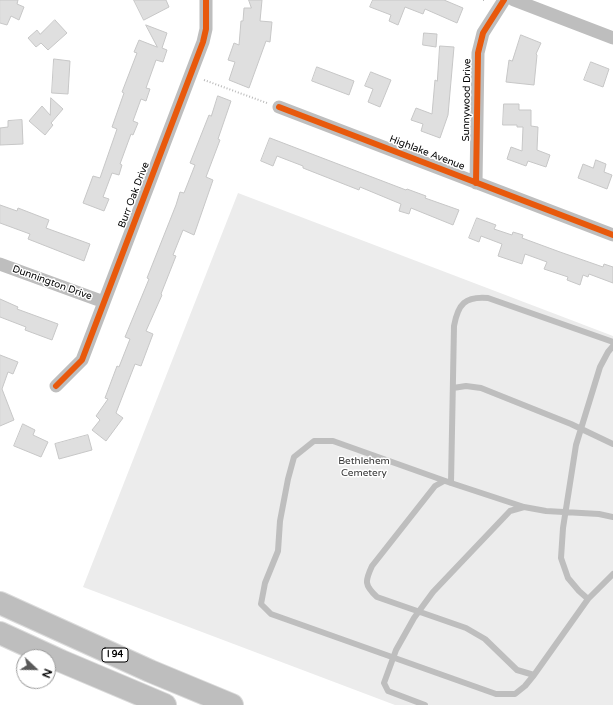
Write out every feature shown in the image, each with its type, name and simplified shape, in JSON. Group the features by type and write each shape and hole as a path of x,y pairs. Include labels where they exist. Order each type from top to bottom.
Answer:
{"highway":[{"name":"I 94","path":"0,603 150,671 232,705"},
{"path":"0,633 60,661 165,705"},
{"path":"100,678 143,705"}],"street":[{"name":"Burr Oak Drive","path":"56,386 82,360 204,42 206,29 206,0"},
{"name":"Sunnywood Drive","path":"476,183 478,53 483,34 504,0"},
{"path":"514,0 613,38"},
{"name":"Highlake Avenue","path":"279,107 613,235"},
{"name":"Dunnington Drive","path":"0,264 104,302"}],"lane":[{"path":"451,483 454,326 457,312 466,301 476,297 488,298 613,342"},
{"path":"588,598 579,591 568,578 561,558 565,512 580,428 600,367 613,346"},
{"path":"453,388 466,386 481,388 580,428 613,444"},
{"path":"613,517 598,514 546,511 524,507 444,481 333,441 314,441 294,457 280,521 278,551 265,583 262,604 271,614 393,658 496,694 515,694 525,686 534,675 588,598 613,574"},
{"path":"444,481 435,486 372,566 367,578 368,589 377,597 466,628 485,639 517,670 534,675"},
{"path":"425,705 388,691 384,683 393,658 414,618 433,592 501,519 510,511 524,507"}],"path":[{"path":"204,80 279,107"}],"green space":[{"name":"Bethlehem Cemetery","path":"238,193 613,336 613,705 395,705 83,587"}],"building":[{"path":"0,0 18,0 17,4 24,7 19,20 11,16 7,25 0,23"},
{"path":"134,0 166,0 169,7 144,20"},
{"path":"249,0 262,0 260,21 272,22 270,42 266,41 249,88 229,80 235,62 228,60 234,43 239,45 241,21 243,21 244,8 251,8"},
{"path":"373,0 444,0 463,8 457,23 425,9 423,14 405,7 398,25 389,21 391,15 370,7"},
{"path":"55,20 67,33 48,50 41,43 36,47 28,38 37,30 40,34"},
{"path":"146,25 167,33 162,48 167,50 163,62 156,60 146,88 150,89 146,101 141,99 133,121 138,123 133,135 131,134 120,164 122,165 119,175 112,173 103,197 109,199 104,211 83,203 93,176 100,178 117,129 112,127 124,93 122,92 137,53 134,52 139,40 157,47"},
{"path":"424,33 437,34 436,47 423,45"},
{"path":"521,35 541,43 536,54 534,85 506,82 509,60 512,61"},
{"path":"440,46 454,47 448,115 440,138 421,131 423,124 411,120 416,108 432,114"},
{"path":"54,59 70,61 68,94 52,93"},
{"path":"591,62 609,69 603,87 584,80"},
{"path":"317,67 354,81 349,95 312,81"},
{"path":"371,72 391,80 380,107 368,102 373,89 365,86"},
{"path":"218,96 231,101 218,139 220,140 206,177 213,180 194,235 183,230 173,255 176,256 161,294 162,295 146,331 153,334 141,366 135,364 116,413 123,418 106,441 92,430 100,420 96,416 108,399 105,398 117,366 119,367 130,339 125,337 149,279 147,278 180,192 184,193 195,165 190,163 209,115 211,116"},
{"path":"51,98 63,109 51,123 53,125 45,135 29,121 42,106 50,115"},
{"path":"504,104 519,104 519,110 531,110 531,126 538,127 537,150 550,155 546,167 528,161 526,166 507,159 511,147 522,151 523,127 517,127 517,125 503,125"},
{"path":"22,120 23,144 0,145 0,128 8,127 8,121"},
{"path":"270,138 406,190 407,189 426,196 425,198 459,210 453,225 411,208 409,214 399,211 401,204 360,187 359,190 277,156 273,166 261,161"},
{"path":"596,160 606,164 604,172 612,175 607,189 578,178 583,164 593,168"},
{"path":"0,205 17,211 18,208 49,220 46,228 90,244 84,261 28,239 30,234 0,223"},
{"path":"477,218 496,225 494,229 512,235 513,232 523,235 522,238 560,252 603,267 604,264 613,267 613,283 589,274 588,277 583,275 580,285 567,280 568,277 544,269 547,262 525,254 522,264 498,256 502,244 481,236 479,242 469,238"},
{"path":"0,299 18,307 17,309 58,324 52,340 25,330 26,327 0,317"},
{"path":"0,355 18,362 13,374 8,372 2,389 14,420 0,426"},
{"path":"23,424 35,430 33,435 48,442 41,457 14,446"},
{"path":"88,435 92,450 59,459 55,444"}],"cycle path":[{"path":"56,386 82,360 203,42 206,29 206,0"},
{"path":"476,183 478,53 483,33 504,0"},
{"path":"279,107 613,235"}]}
